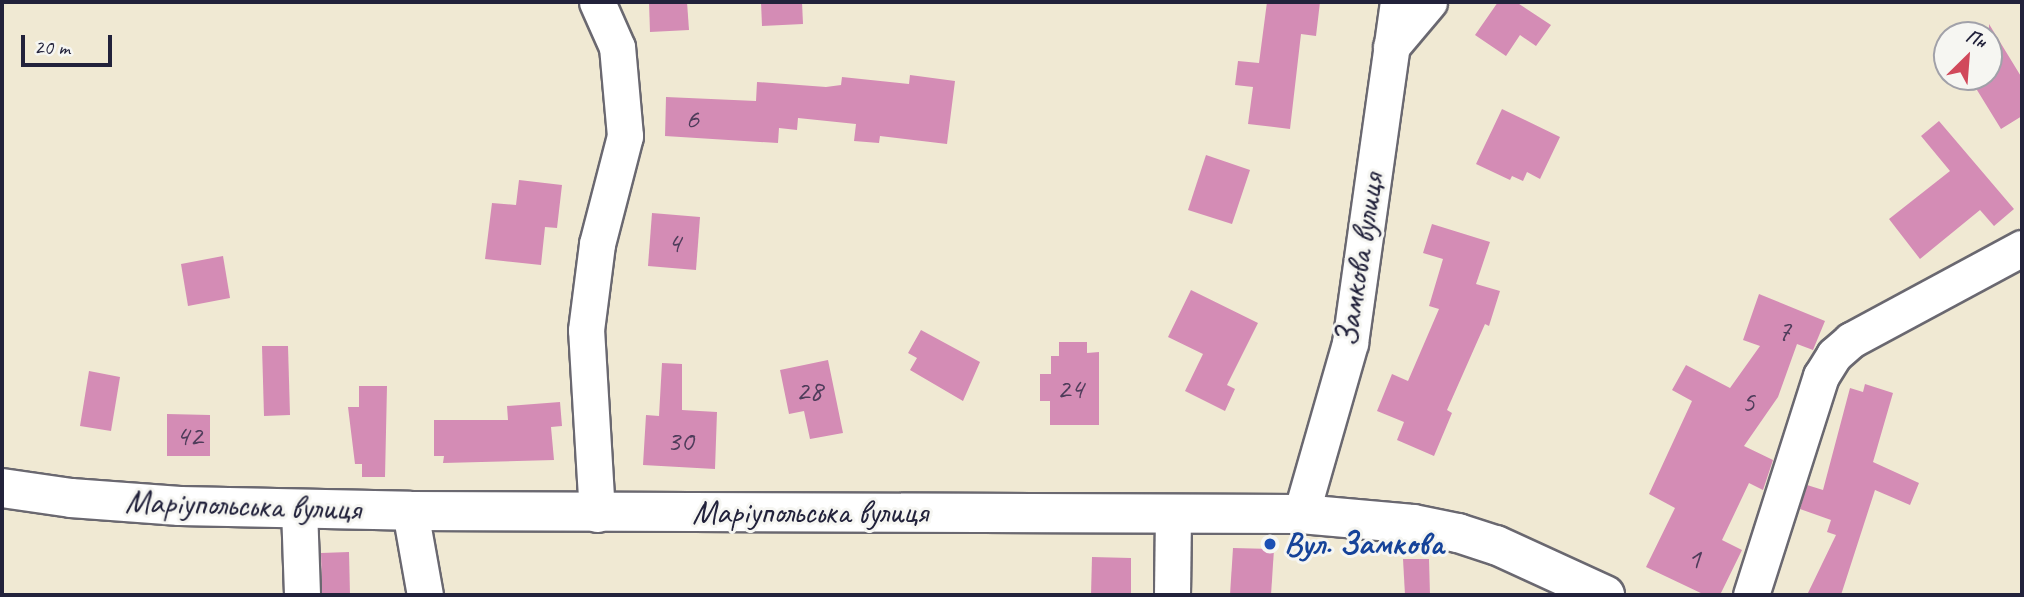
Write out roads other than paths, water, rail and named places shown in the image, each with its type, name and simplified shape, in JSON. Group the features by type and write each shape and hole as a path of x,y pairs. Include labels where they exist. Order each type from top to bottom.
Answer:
{"main road":[{"name":"Маріупольська вулиця","path":"2,488 71,498 180,506 410,511 597,514 1301,514 1458,533 1496,545 1605,595"}],"street":[{"path":"597,2 617,47 625,136 597,244 586,331 597,514"},
{"name":"Замкова вулиця","path":"1301,514 1350,343 1398,2"},
{"path":"1391,47 1429,2"},
{"path":"1751,595 1821,376 1834,355 1851,340 2022,248"},
{"path":"299,508 302,595"},
{"path":"410,511 425,595"},
{"path":"1172,595 1173,513"}],"place":[{"name":"Вул. Замкова","path":"1270,544"}]}
